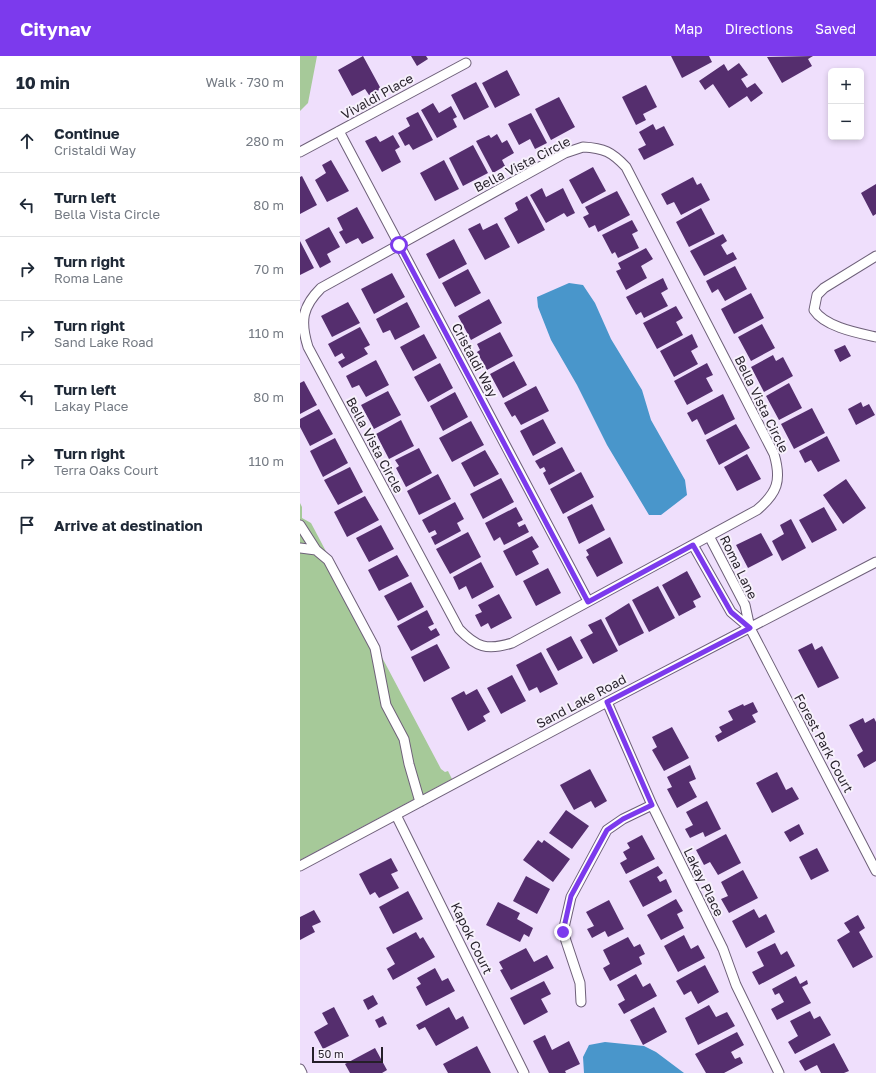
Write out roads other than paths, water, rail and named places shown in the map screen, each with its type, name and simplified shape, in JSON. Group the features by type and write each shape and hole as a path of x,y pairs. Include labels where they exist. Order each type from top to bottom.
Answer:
{"street":[{"name":"Vivaldi Place","path":"300,152 466,63"},
{"name":"Cristaldi Way","path":"339,131 588,602"},
{"name":"Bella Vista Circle","path":"584,147 600,148 616,156 626,167 774,454 778,469 777,484 771,498 757,510 709,536 512,643 498,648 482,647 469,640 459,629 308,346 302,332 303,316 309,300 321,288 565,153 584,147"},
{"path":"876,256 824,288 818,295 814,310 817,315 844,330 876,337"},
{"path":"300,526 316,550 328,560 375,648 386,705 404,739 420,802"},
{"name":"Roma Lane","path":"709,536 745,605 750,628"},
{"name":"Roma Lane","path":"693,545 731,612 750,628"},
{"path":"300,548 316,550"},
{"name":"Sand Lake Road","path":"300,866 607,702 876,562"},
{"path":"713,581 728,573"},
{"name":"Forest Park Court","path":"750,628 876,871"},
{"name":"Lakay Place","path":"607,702 652,805 723,949 736,985 779,1073"},
{"path":"581,1002 580,983 563,932 571,896 607,830 623,819 652,805"},
{"name":"Kapok Court","path":"396,815 524,1073"},
{"path":"300,1069 302,1073"}],"water":[{"path":"569,283 583,285 595,303 611,339 642,390 651,420 685,480 687,495 661,515 649,515 607,445 577,385 551,340 538,307 537,297"},
{"path":"605,1042 644,1046 656,1052 684,1073 584,1073 583,1057 589,1045"}]}
